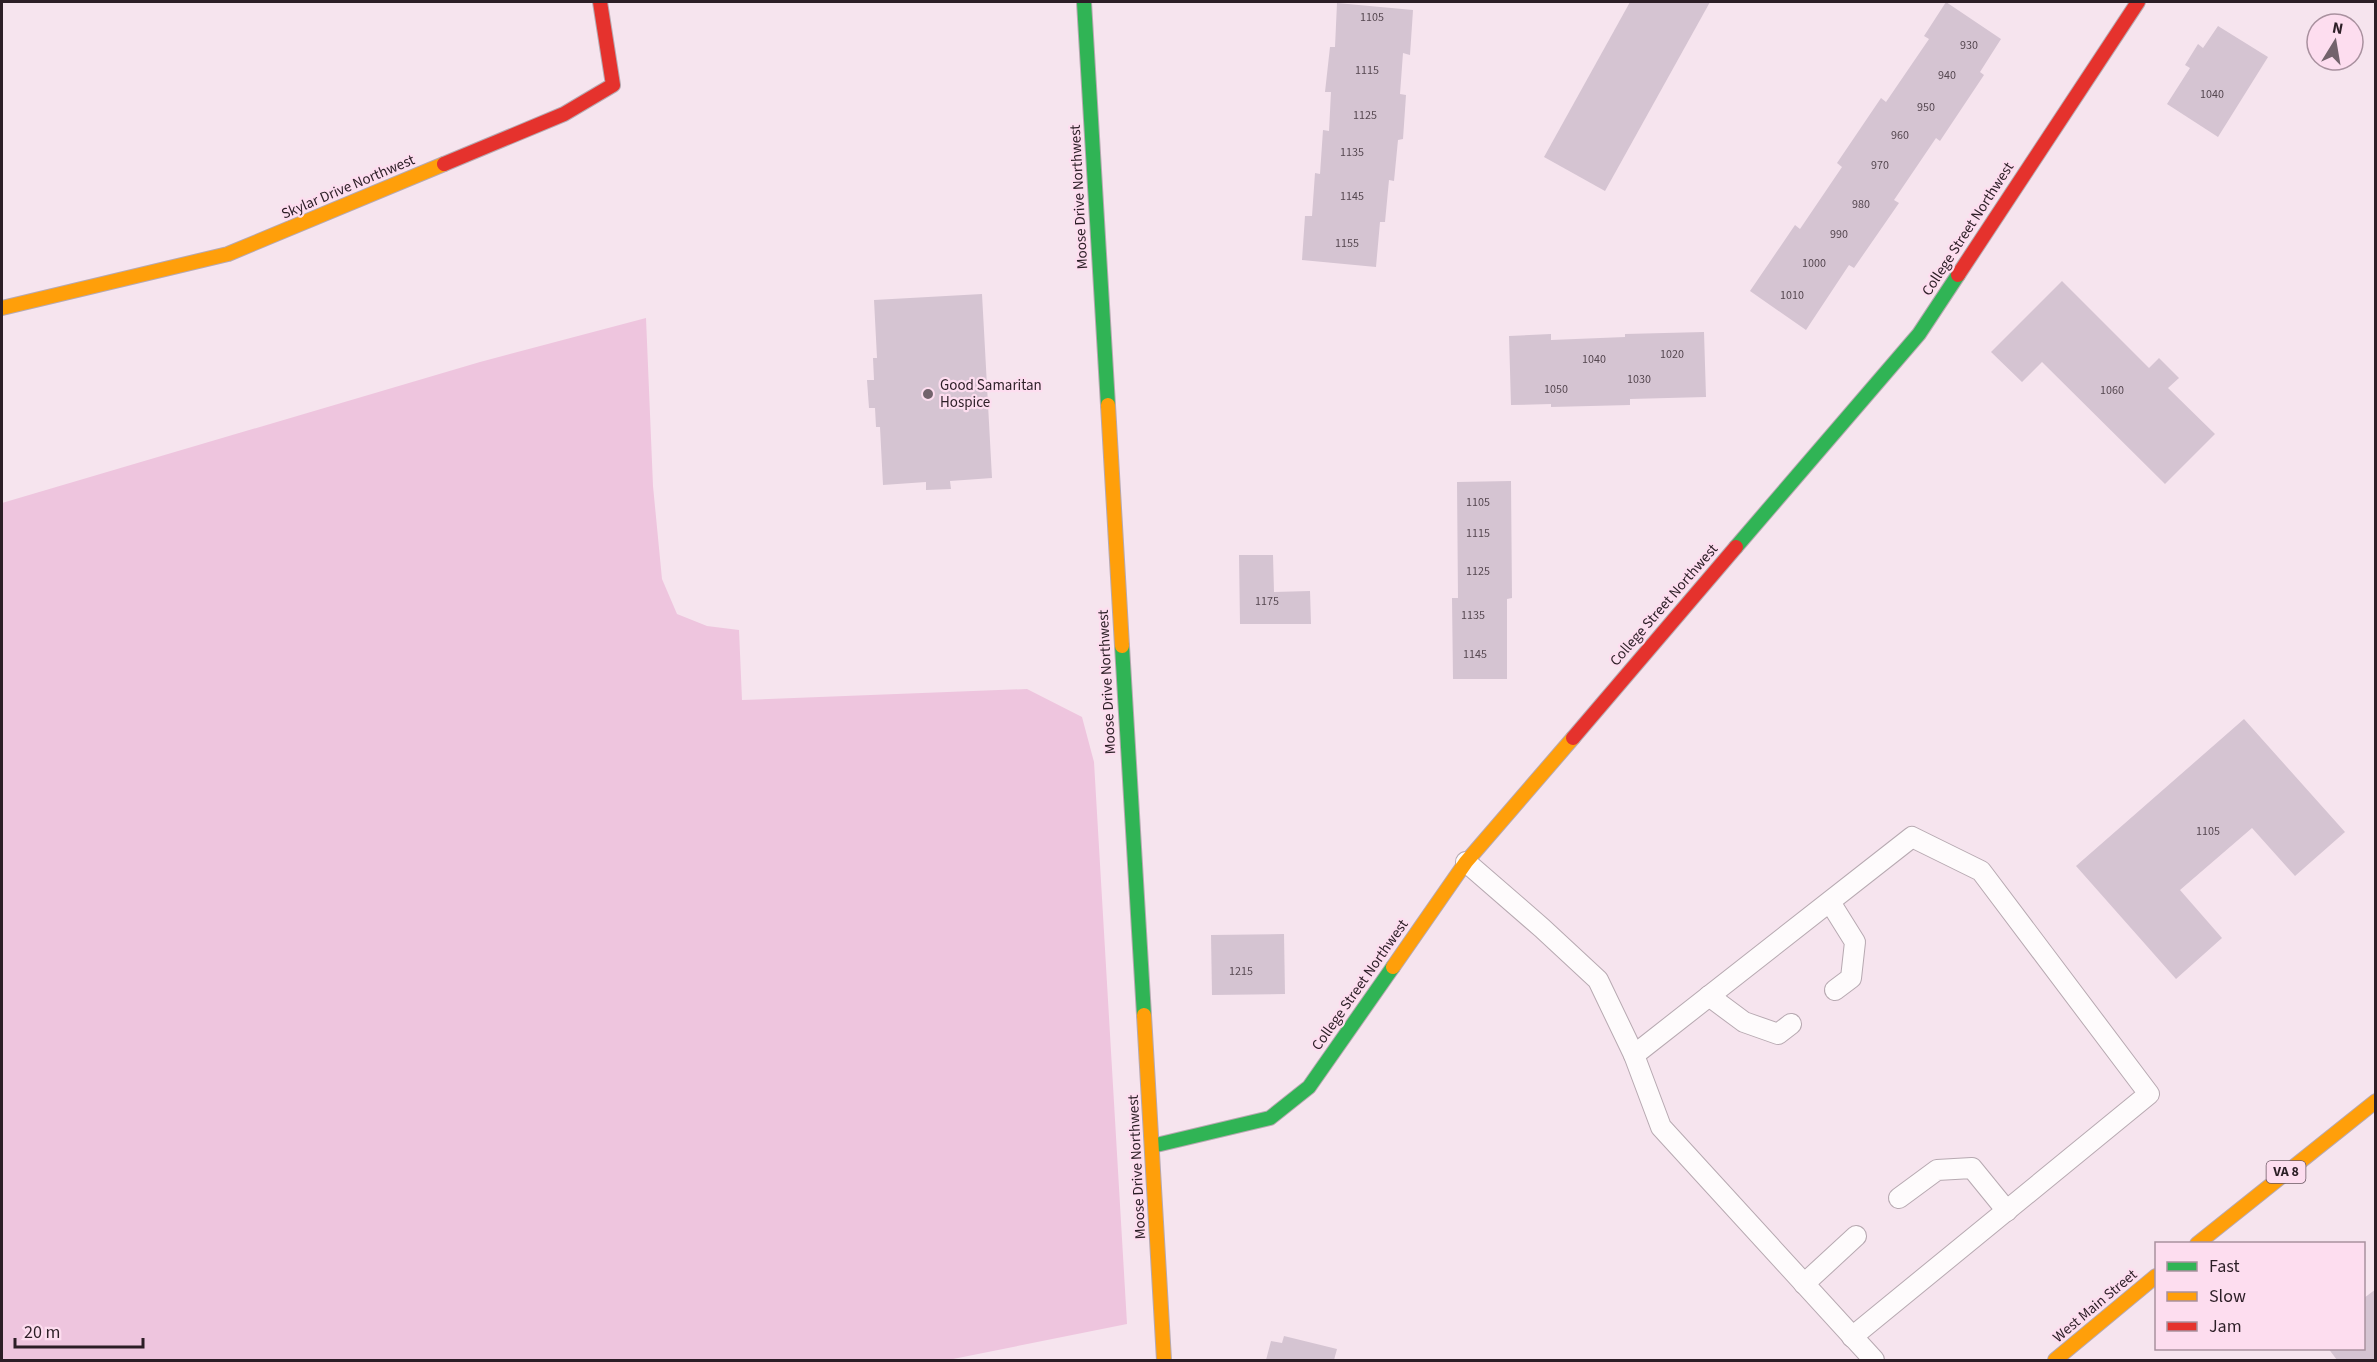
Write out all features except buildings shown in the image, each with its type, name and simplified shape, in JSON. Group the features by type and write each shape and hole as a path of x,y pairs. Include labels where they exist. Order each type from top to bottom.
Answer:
{"street":[{"name":"Skylar Drive Northwest","path":"2,308 228,254 564,114 613,85 600,2"},
{"name":"Moose Drive Northwest","path":"1084,2 1164,1360"},
{"name":"College Street Northwest","path":"1152,1146 1270,1118 1309,1087 1466,862 1919,334 2138,2"},
{"name":"VA 8","path":"2200,1242 2376,1101"},
{"name":"West Main Street","path":"2055,1360 2155,1278"}],"lane":[{"path":"1634,1055 1912,837 1981,871 2149,1094 1852,1337"},
{"path":"1466,862 1598,980 1634,1055 1661,1127 1874,1360"},
{"path":"1830,902 1855,942 1851,978 1835,990"},
{"path":"1708,996 1744,1022 1778,1034 1791,1024"},
{"path":"1899,1198 1937,1170 1972,1168 2007,1210"},
{"path":"1804,1284 1856,1236"}],"shaded area":[{"path":"646,318 653,486 662,579 677,614 707,626 739,630 742,700 1027,689 1082,717 1094,762 1127,1324 948,1360 2,1360 2,503 480,362"}],"traffic: fast":[{"path":"1084,2 1108,405"},
{"path":"1736,547 1919,334 1958,275"},
{"path":"1122,646 1144,1015"},
{"path":"1152,1146 1270,1118 1309,1087 1393,967"}],"traffic: slow":[{"path":"2,308 228,254 444,164"},
{"path":"1108,405 1122,646"},
{"path":"1393,967 1466,862 1573,738"},
{"path":"1144,1015 1164,1360"},
{"path":"2200,1242 2376,1101"},
{"path":"2055,1360 2155,1277"}],"traffic: jam":[{"path":"444,164 564,114 613,85 600,2"},
{"path":"1958,275 2138,2"},
{"path":"1573,738 1736,547"}],"place":[{"name":"Good Samaritan Hospice","path":"928,394"}]}
